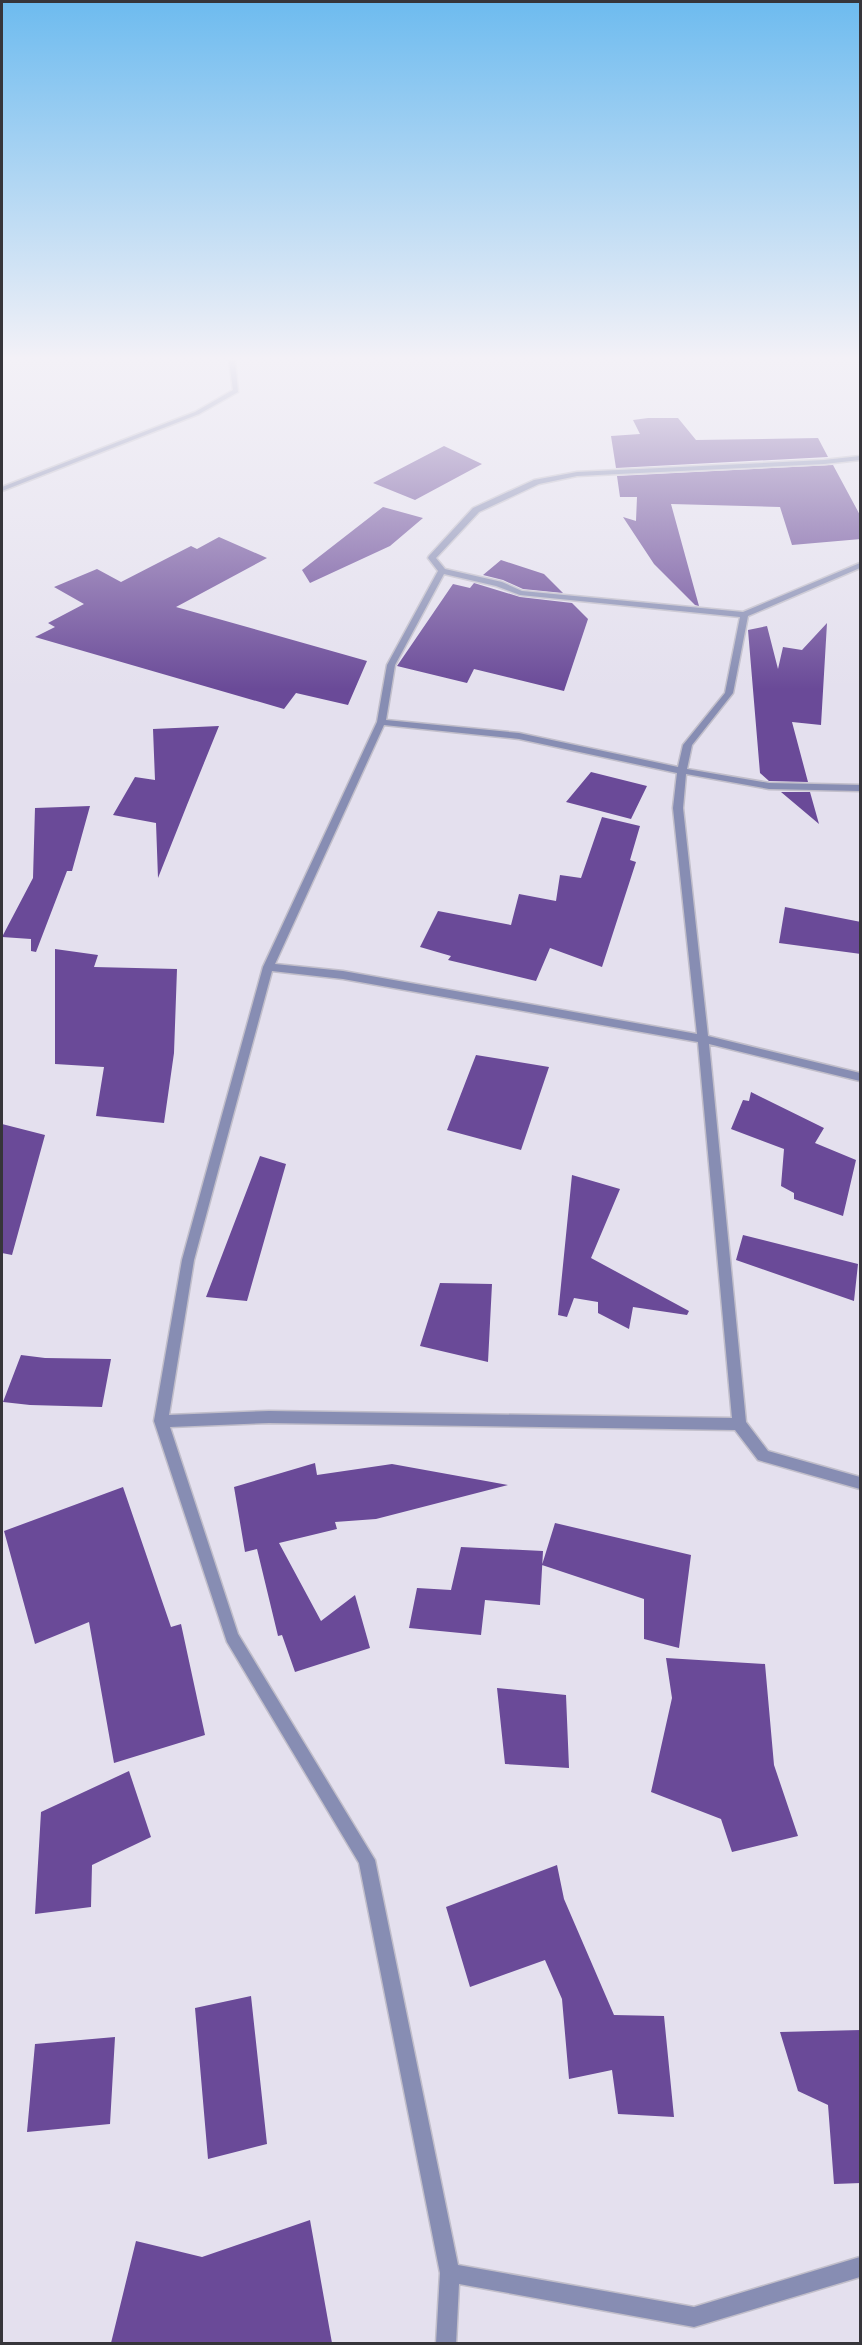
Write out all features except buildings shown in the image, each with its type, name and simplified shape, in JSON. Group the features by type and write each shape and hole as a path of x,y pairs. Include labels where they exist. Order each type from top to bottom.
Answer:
{"street":[{"path":"2,489 50,470"},
{"path":"650,470 577,474 537,482 476,510 432,558 442,572 499,584 520,593 744,615 861,565"},
{"path":"442,572 391,664 381,722 268,967 188,1260 161,1421 232,1637 367,1860 450,2273 446,2343"},
{"path":"744,615 729,693 688,745 681,771 678,808 703,1039 739,1424 763,1456 861,1483"},
{"path":"381,722 519,736 681,771 769,786 861,788"},
{"path":"268,967 343,975 703,1039 861,1077"},
{"path":"161,1421 269,1417 739,1424"},
{"path":"450,2273 694,2317 861,2267"}]}
